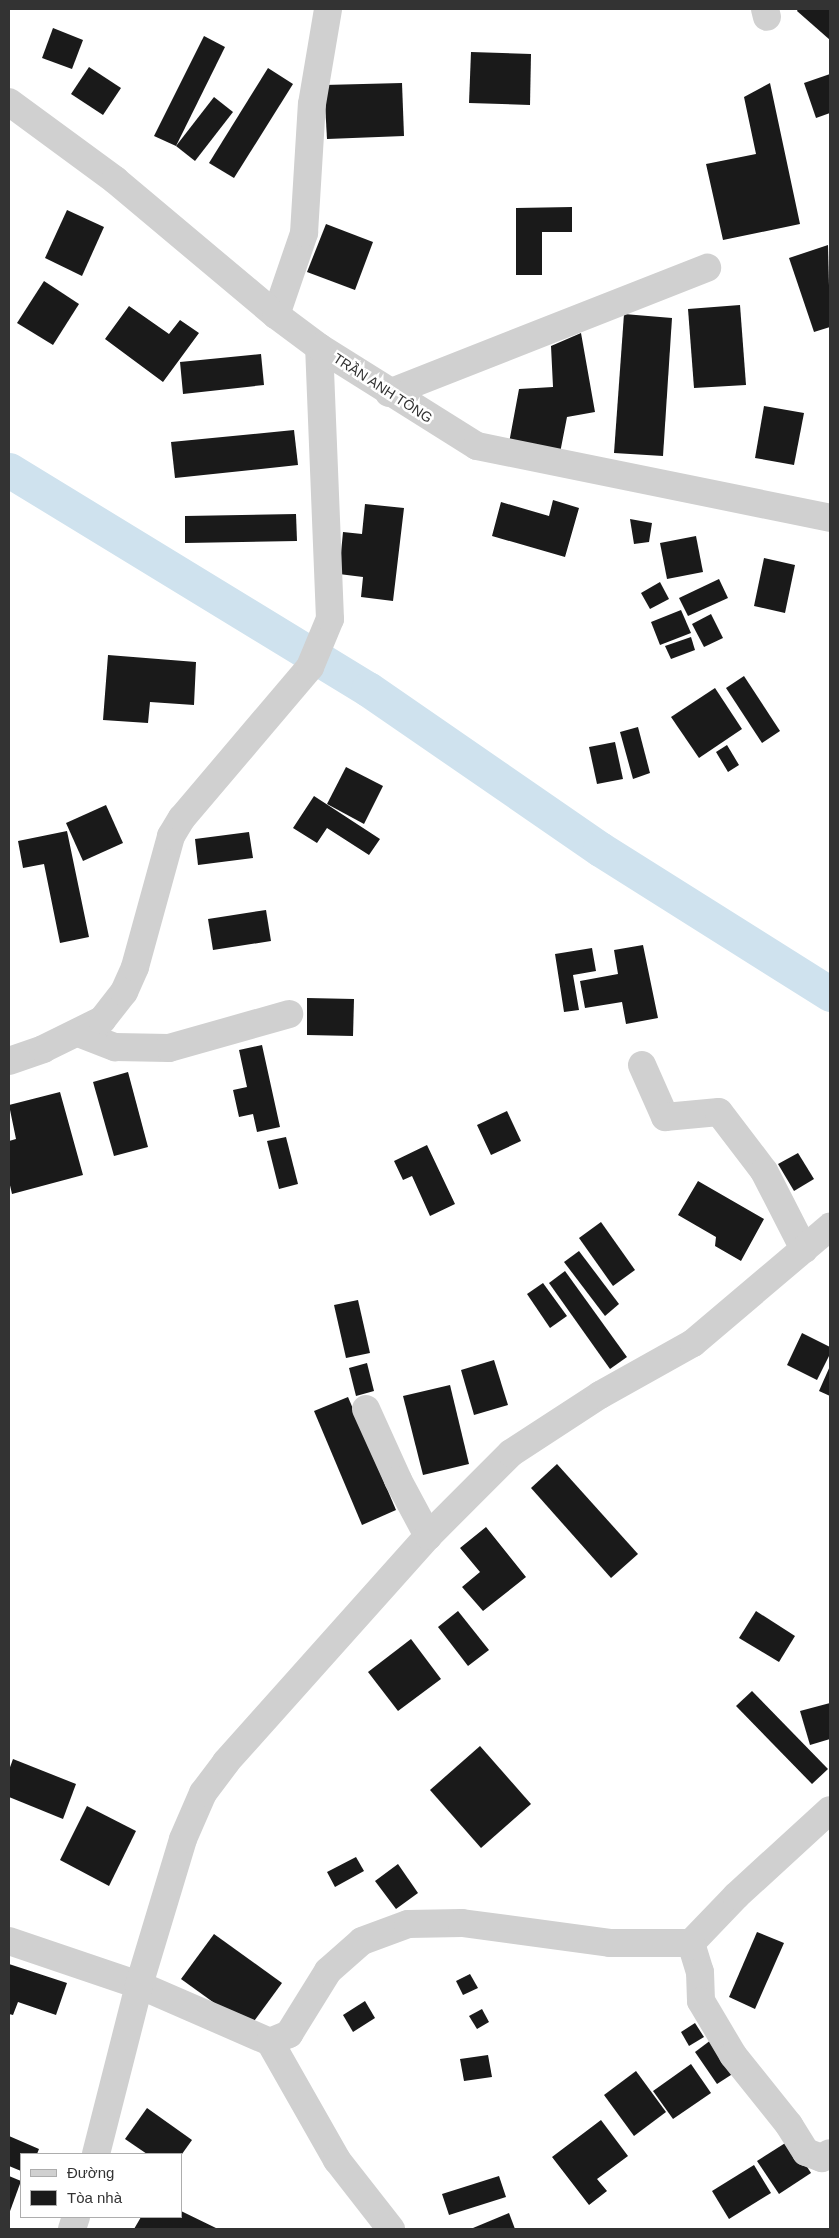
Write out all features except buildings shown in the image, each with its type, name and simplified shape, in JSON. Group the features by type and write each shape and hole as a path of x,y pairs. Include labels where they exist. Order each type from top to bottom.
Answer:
{"street":[{"path":"276,314 304,233 312,104 328,9"},
{"name":"TRẦN ANH TÔNG","path":"9,102 115,180 276,314 319,346 389,393 476,446 830,518"},
{"path":"389,393 707,268"},
{"path":"9,1061 78,1033 102,1020 124,992 135,967 171,836 313,658 330,619 319,346"},
{"path":"78,1033 115,1047 169,1048 289,1014"},
{"path":"642,1065 665,1117 719,1112 764,1171 804,1249"},
{"path":"96,2153 139,1985 183,1839 204,1793 226,1762 428,1536 511,1453 600,1395 693,1343 830,1227"},
{"path":"366,1409 398,1480 428,1536"},
{"path":"270,2042 289,2034 328,1971 362,1942 408,1924 462,1923 610,1943 691,1943 736,1896 830,1810"},
{"path":"9,1941 139,1985 270,2042 337,2160 391,2229"},
{"path":"691,1943 700,1972 701,2001 733,2055 784,2118 806,2152 822,2158 830,2153"}],"waterway":[{"path":"9,470 368,689 600,849 830,994"}]}
